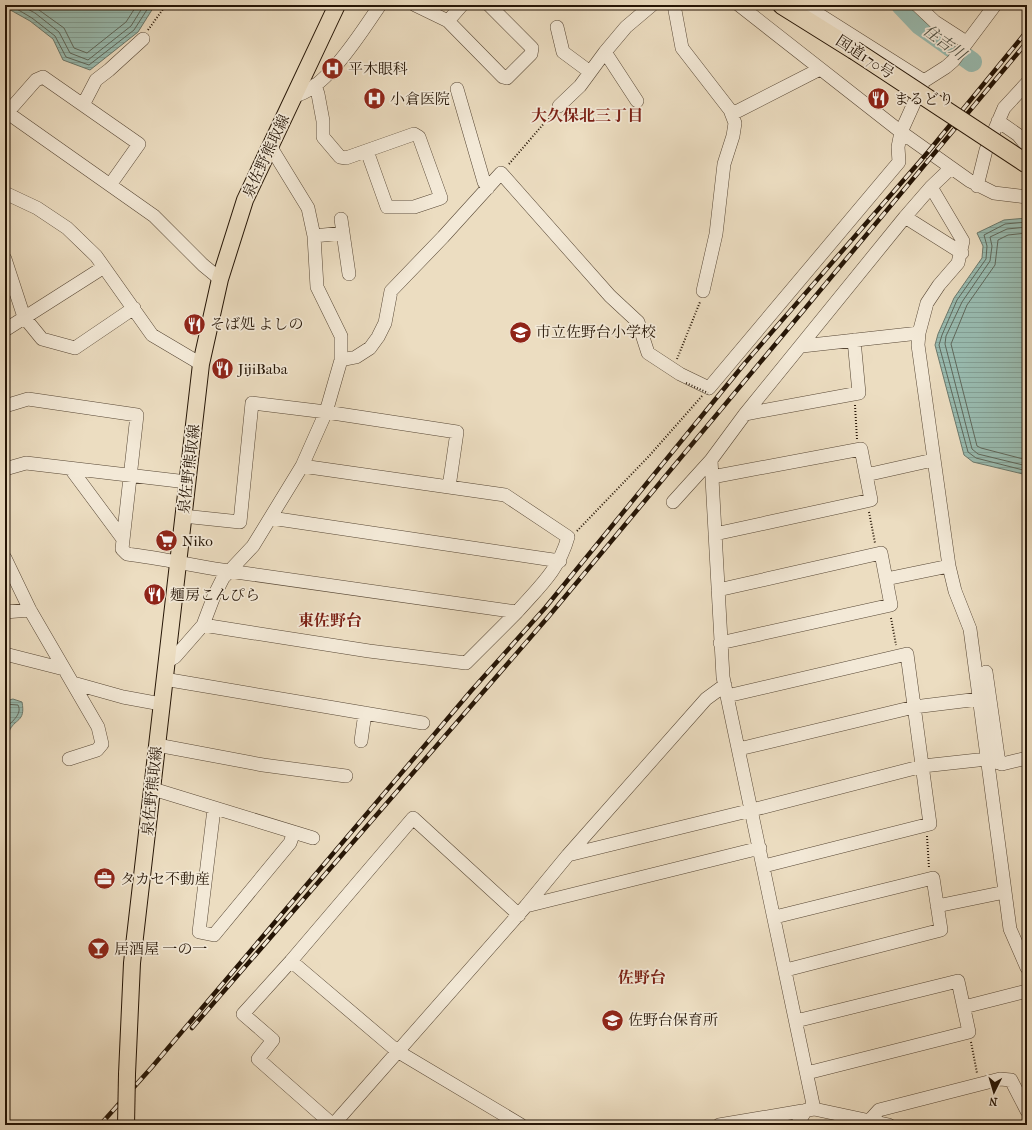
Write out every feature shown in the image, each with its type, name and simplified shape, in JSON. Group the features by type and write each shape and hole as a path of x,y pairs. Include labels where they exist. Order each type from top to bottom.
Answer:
{"highway":[{"name":"国道170号","path":"782,5 854,50 1027,164"}],"main road":[{"name":"泉佐野熊取線","path":"126,1125 126,1074 132,963 201,364 220,279 245,200 337,5"}],"street":[{"path":"294,96 303,94 346,54 380,5"},
{"path":"415,5 448,21 504,78 507,78 531,54 532,48 490,5"},
{"path":"448,21 462,5"},
{"path":"559,106 580,86 626,27 652,5"},
{"path":"674,5 682,48 718,92 732,114 735,124 733,136 724,164 716,234 703,291"},
{"path":"738,5 901,132 977,186 994,193 1014,197 1027,197"},
{"path":"804,5 924,81"},
{"path":"917,5 936,22 966,42"},
{"path":"341,360 356,357 370,348 378,337 385,323 391,291 501,173 610,296 638,322 648,353 672,370 708,391 899,162 898,147 901,132 924,81 953,61 995,5"},
{"path":"557,27 562,52 590,72"},
{"path":"83,105 96,80 109,70 142,38"},
{"path":"605,52 637,102"},
{"path":"732,114 820,69"},
{"path":"110,185 138,144 43,77 36,80 6,112 154,216 202,265 220,279"},
{"path":"977,186 986,150 1004,108 1027,83"},
{"path":"314,85 318,94 323,121 323,137 340,157 346,158 414,134 419,137 441,198 414,207 387,207 367,151"},
{"path":"457,89 484,182 488,188"},
{"path":"998,121 1018,135 1027,146"},
{"path":"166,662 175,657 203,625 214,596 223,578 253,546 302,466 326,412 341,360 341,336 316,287 314,236 308,208 270,146"},
{"path":"673,502 711,460 746,414 905,217 931,186 951,168"},
{"path":"931,186 963,241 962,253 958,262 926,303 919,333 918,345 949,566 955,591 970,629 979,699 993,761"},
{"path":"5,193 37,208 67,228 96,256 152,335 201,364"},
{"path":"905,217 962,253"},
{"path":"341,219 349,274"},
{"path":"314,236 343,233"},
{"path":"5,259 24,317 42,339 75,348 134,308"},
{"path":"5,330 104,267"},
{"path":"802,346 919,333"},
{"path":"746,414 859,393 854,340"},
{"path":"5,406 28,399 137,415 122,550 127,554 231,571 517,612"},
{"path":"183,516 240,522 252,403 326,412 457,432 449,487"},
{"path":"712,477 861,449 871,500 715,534"},
{"path":"711,460 720,643 726,691 740,750 807,1073 810,1110 797,1125"},
{"path":"866,475 933,460"},
{"path":"5,469 26,463 187,482"},
{"path":"203,625 369,651 466,663 517,612 560,561 568,537 504,495 302,466"},
{"path":"71,469 123,539"},
{"path":"271,518 560,561"},
{"path":"718,590 881,554 891,605 720,643"},
{"path":"7,565 30,610 98,727 102,744 97,750 69,759"},
{"path":"886,579 949,566"},
{"path":"5,612 30,610"},
{"path":"5,654 64,669"},
{"path":"523,911 413,818 291,961 243,1014 273,1040 258,1059 333,1125 397,1051 523,911 568,855 706,698 726,691 906,654 930,824 764,866"},
{"path":"986,672 1005,892 1010,929 1027,968"},
{"path":"164,679 423,722"},
{"path":"73,683 116,695 161,704"},
{"path":"740,750 914,707 979,699"},
{"path":"361,741 365,713"},
{"path":"157,745 263,765 346,776"},
{"path":"568,855 923,766 1027,758"},
{"path":"153,789 214,809 313,838"},
{"path":"214,809 199,932 214,934 290,843 294,832"},
{"path":"523,911 760,848"},
{"path":"774,917 933,878 941,930 786,970"},
{"path":"937,906 1005,892"},
{"path":"291,961 397,1051 521,1125"},
{"path":"796,1021 958,981 964,1007 969,1032 807,1073"},
{"path":"964,1007 1027,991"},
{"path":"870,1120 879,1110 1000,1079 1012,1080 1027,1111"},
{"path":"719,1125 810,1110 870,1120 889,1125"}],"path":[{"path":"142,38 166,5"},
{"path":"501,173 559,106"},
{"path":"672,370 698,311 703,291"},
{"path":"568,537 574,534 650,455 708,391 686,383"},
{"path":"855,394 857,450"},
{"path":"867,500 877,554"},
{"path":"888,606 898,656"},
{"path":"926,824 929,879"},
{"path":"969,1032 979,1084"}],"water":[{"path":"5,5 155,5 138,32 90,70 63,60 53,39 30,21 5,7"},
{"path":"1027,218 1027,475 973,462 964,455 935,345 938,334 954,298 982,258 983,246 977,233 1004,220"},
{"path":"13,699 22,702 23,709 21,717 14,724 8,734 7,754 5,755 5,701"}],"waterway":[{"name":"住吉川","path":"901,5 920,25 972,62"}],"railway":[{"path":"100,1125 152,1067 471,691 545,608 745,363 928,152 1027,31"},
{"path":"192,1028 549,616 1027,42"}],"place":[{"name":"平木眼科","path":"333,69"},
{"name":"小倉医院","path":"374,99"},
{"name":"まるどり","path":"878,99"},
{"name":"そば処 よしの","path":"195,324"},
{"name":"市立佐野台小学校","path":"520,332"},
{"name":"JijiBaba","path":"223,369"},
{"name":"Niko","path":"166,541"},
{"name":"麺房こんぴら","path":"155,595"},
{"name":"タカセ不動産","path":"105,879"},
{"name":"居酒屋 一の一","path":"98,949"},
{"name":"佐野台保育所","path":"613,1020"}],"district":[{"name":"大久保北三丁目","path":"587,115"},
{"name":"東佐野台","path":"330,620"},
{"name":"佐野台","path":"642,977"}]}
